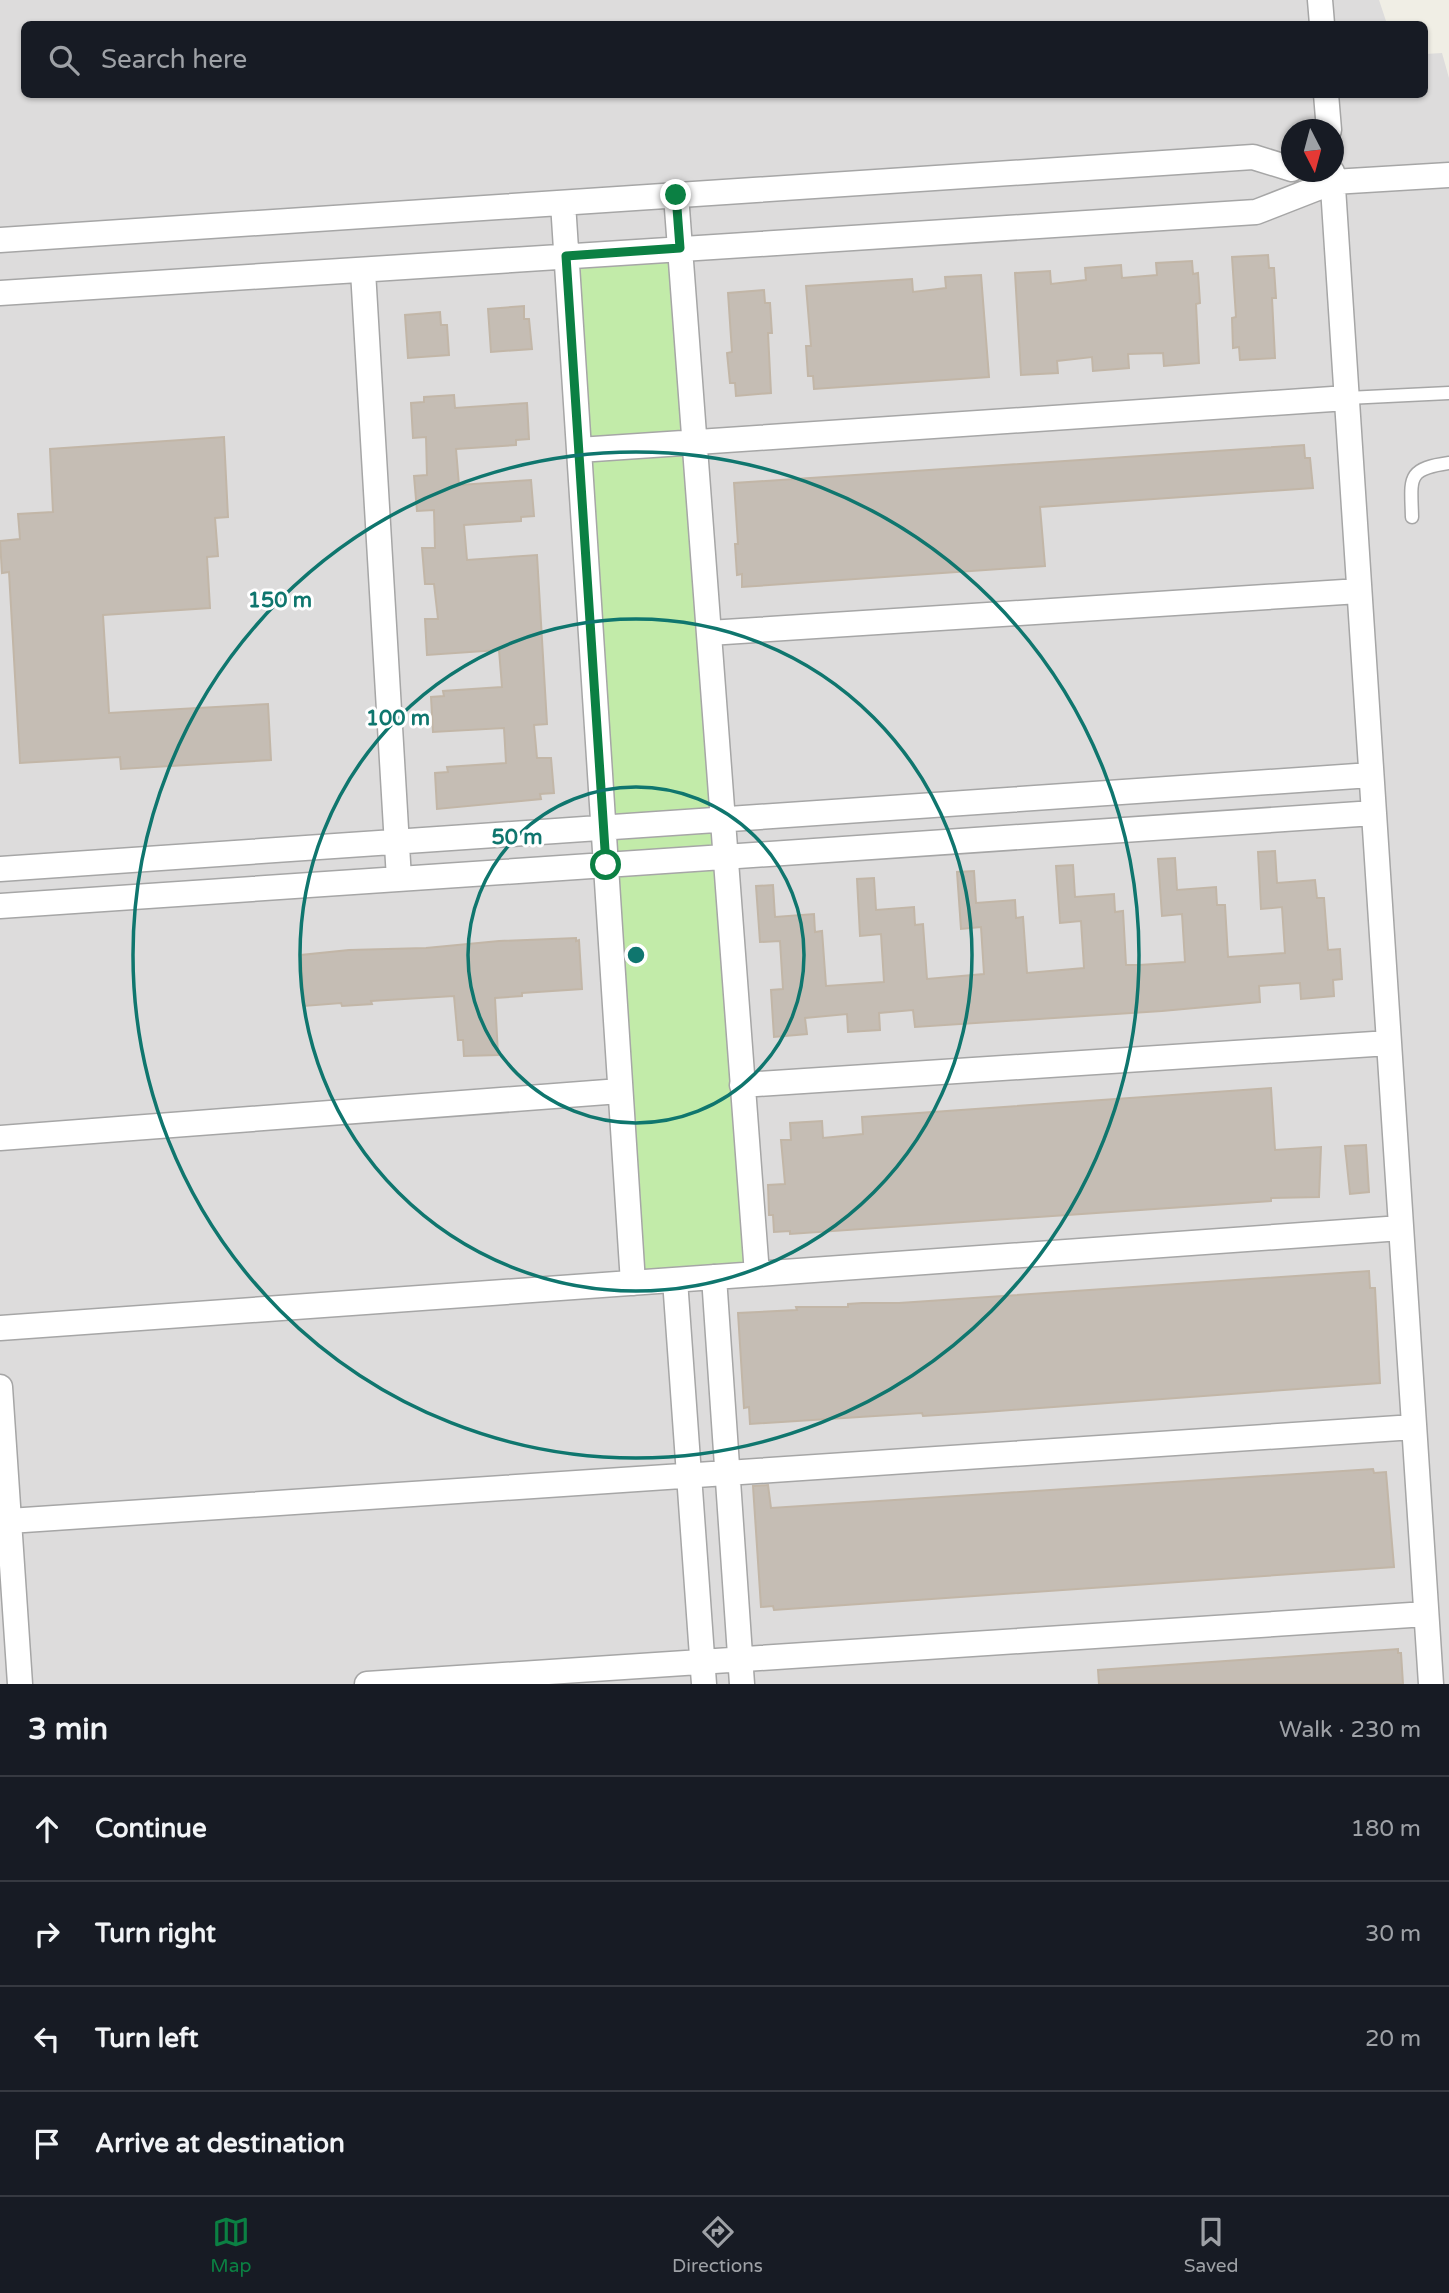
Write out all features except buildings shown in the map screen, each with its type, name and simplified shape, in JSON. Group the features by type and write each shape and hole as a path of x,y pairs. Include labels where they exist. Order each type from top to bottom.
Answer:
{"street":[{"path":"1320,0 1322,21"},
{"path":"1326,98 1328,119"},
{"path":"0,240 1253,157 1281,166"},
{"path":"1344,177 1449,175"},
{"path":"0,293 1256,212 1321,182"},
{"path":"1332,182 1431,1684"},
{"path":"676,195 757,1274"},
{"path":"563,203 633,1283"},
{"path":"363,271 399,879"},
{"path":"579,450 1347,398"},
{"path":"709,633 1359,591"},
{"path":"0,869 1371,775"},
{"path":"0,906 1374,813"},
{"path":"742,1084 1389,1043"},
{"path":"0,1138 621,1091"},
{"path":"0,1328 1401,1228"},
{"path":"714,1277 741,1672"},
{"path":"675,1280 703,1673"},
{"path":"0,1387 20,1684"},
{"path":"9,1521 1414,1427"},
{"path":"367,1684 741,1672 1426,1614"}],"lane":[{"path":"1347,398 1449,393"},
{"path":"1412,517 1411,485 1415,475 1425,466 1449,463"}],"shaded area":[{"path":"0,0 1379,0 1386,21 21,21 21,98 1428,98 1428,54 1442,53 1449,78 1449,1684 0,1684"}],"green space":[{"path":"680,248 757,1274 633,1283 566,255"}],"route":[{"path":"606,865 566,256 680,248 676,195"}]}
